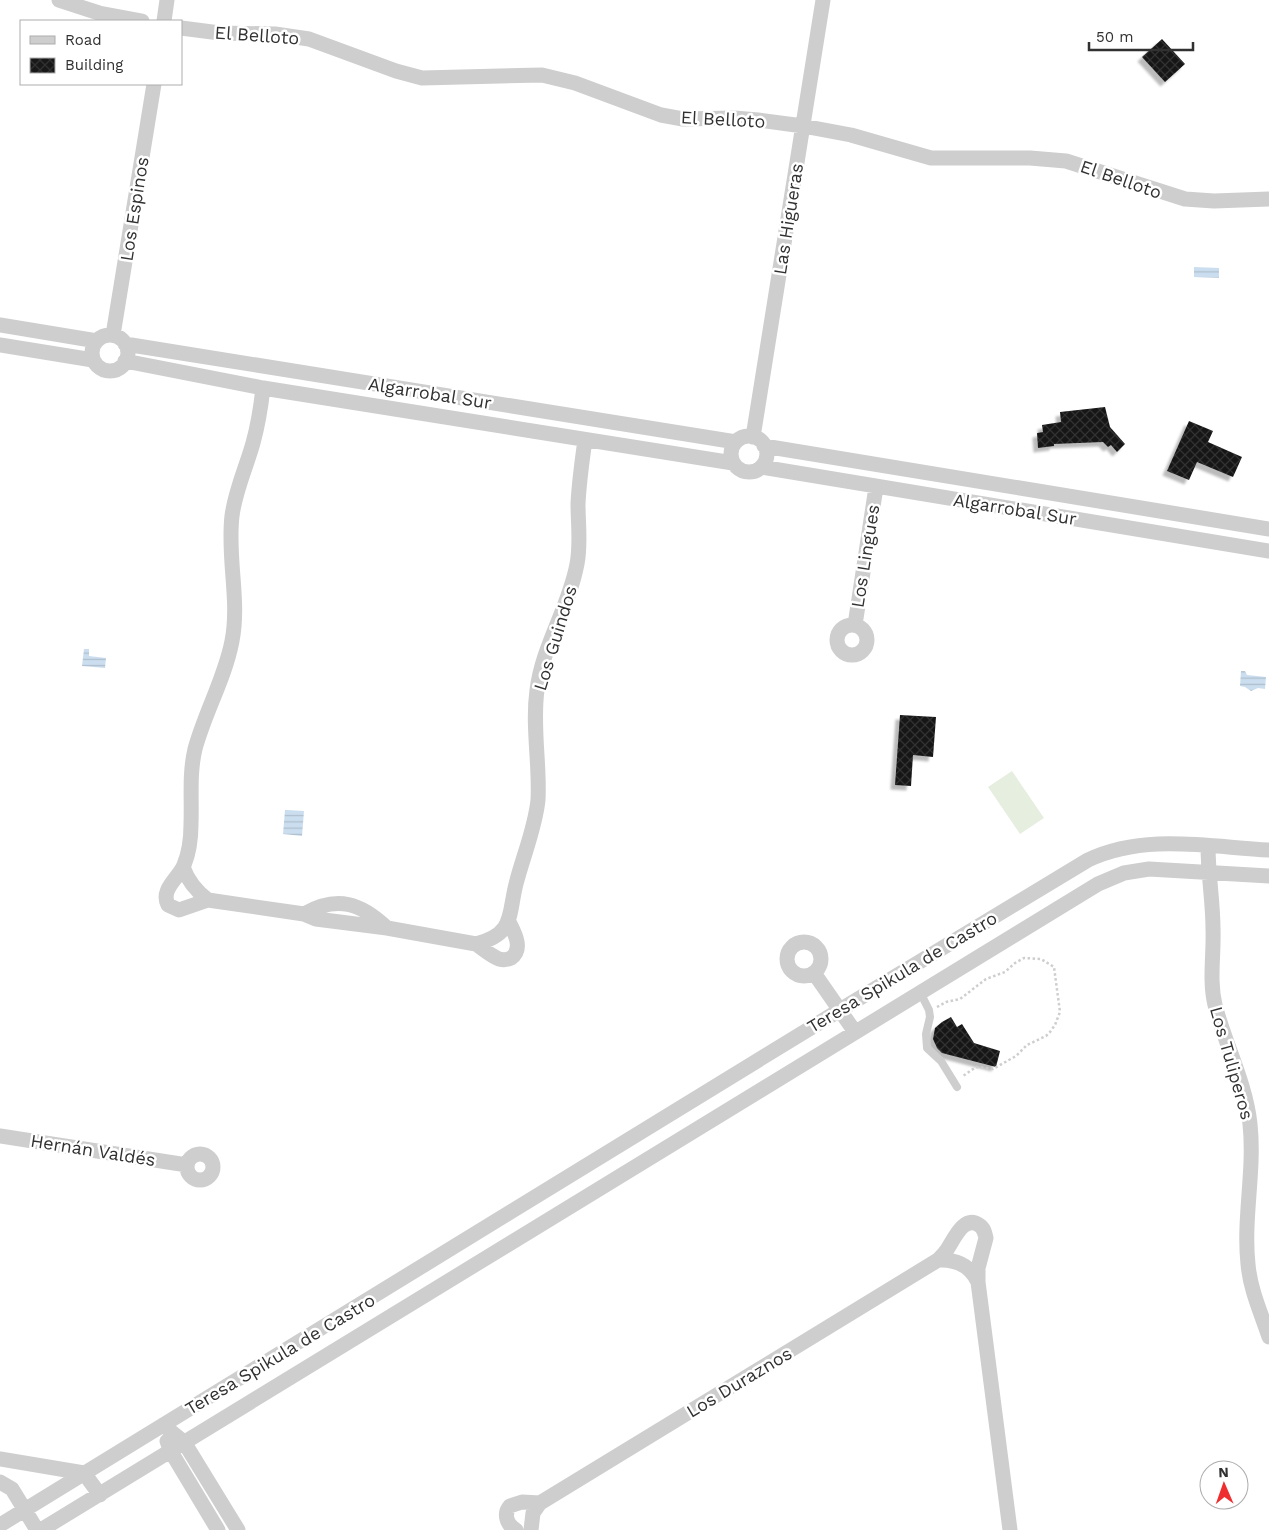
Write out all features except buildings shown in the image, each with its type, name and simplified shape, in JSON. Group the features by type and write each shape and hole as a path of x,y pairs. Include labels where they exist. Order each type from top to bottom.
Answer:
{"street":[{"path":"59,0 99,13 137,20"},
{"path":"164,20 168,0"},
{"name":"Las Higueras","path":"759,442 803,126 823,0"},
{"name":"El Belloto","path":"182,28 220,33 275,34 309,39 396,71 422,78 542,75 575,83 661,115 683,119 734,118 803,126 850,135 930,158 1030,158 1066,161 1185,199 1214,201 1269,200"},
{"name":"Los Espinos","path":"119,340 154,85"},
{"path":"0,325 97,340"},
{"path":"0,345 93,360 100,367 109,370 118,368 126,361 128,352 119,340 104,336 97,340 92,350 93,360"},
{"name":"Algarrobal Sur","path":"119,340 736,442"},
{"name":"Algarrobal Sur","path":"126,361 263,388 733,463"},
{"path":"263,388 255,434 236,493 232,517 234,595 232,640 226,663 195,749 191,775 191,831 183,867 168,890 166,898 168,905 179,910 208,900 304,914 325,905 349,905 367,911 387,928 476,944 499,959 511,958 518,944 509,922 495,936 476,944"},
{"path":"744,437 759,442 766,459 761,467 748,472 740,470 733,463 731,452 736,442 744,437"},
{"name":"Los Guindos","path":"509,922 516,882 536,815 538,798 535,713 537,689 543,664 577,565 579,479 585,440"},
{"name":"Algarrobal Sur","path":"759,442 1269,529"},
{"name":"Algarrobal Sur","path":"761,467 1269,551"},
{"name":"Los Lingues","path":"855,626 876,486"},
{"name":"Teresa Spikula de Castro","path":"0,1525 1077,866 1100,854 1142,844 1269,850"},
{"name":"Los Tuliperos","path":"1208,846 1208,872 1213,921 1213,990 1218,1016 1244,1096 1250,1122 1248,1265 1253,1288 1269,1337"},
{"path":"183,867 192,885 208,900"},
{"name":"Teresa Spikula de Castro","path":"39,1530 100,1495 170,1450 1084,892 1112,877 1149,869 1269,876"},
{"path":"814,973 855,1032"},
{"name":"Hernán Valdés","path":"0,1136 187,1165"},
{"path":"560,1182 573,1204"},
{"name":"Los Duraznos","path":"516,1530 511,1527 506,1518 506,1512 510,1506 522,1502 540,1503 938,1260 961,1228 970,1223 978,1224 984,1229 986,1238 978,1268 978,1282 1010,1530"},
{"path":"938,1260 960,1262 971,1270 978,1282"},
{"path":"163,1425 184,1442 238,1530"},
{"path":"163,1425 170,1450 218,1530"},
{"path":"0,1459 84,1473 100,1495"},
{"path":"0,1482 12,1489 39,1530"},
{"path":"531,1530 531,1518 540,1503"}],"lane":[{"path":"920,992 930,1012 926,1034 927,1048 941,1061 955,1084"}],"path":[{"path":"930,1012 946,1002 960,999 986,978 1004,972 1024,958 1041,959 1054,967 1060,1012 1050,1032 1046,1036 1027,1045 1016,1056 993,1069 976,1067 955,1084"}],"green space":[{"path":"1012,771 1044,818 1020,834 988,787"}],"water":[{"path":"1194,267 1219,268 1219,278 1194,277"},
{"path":"84,649 89,649 89,656 106,658 105,668 82,666"},
{"path":"1241,671 1245,671 1247,675 1266,677 1265,689 1258,688 1251,691 1240,686"},
{"path":"285,810 304,811 302,836 283,834"}]}
